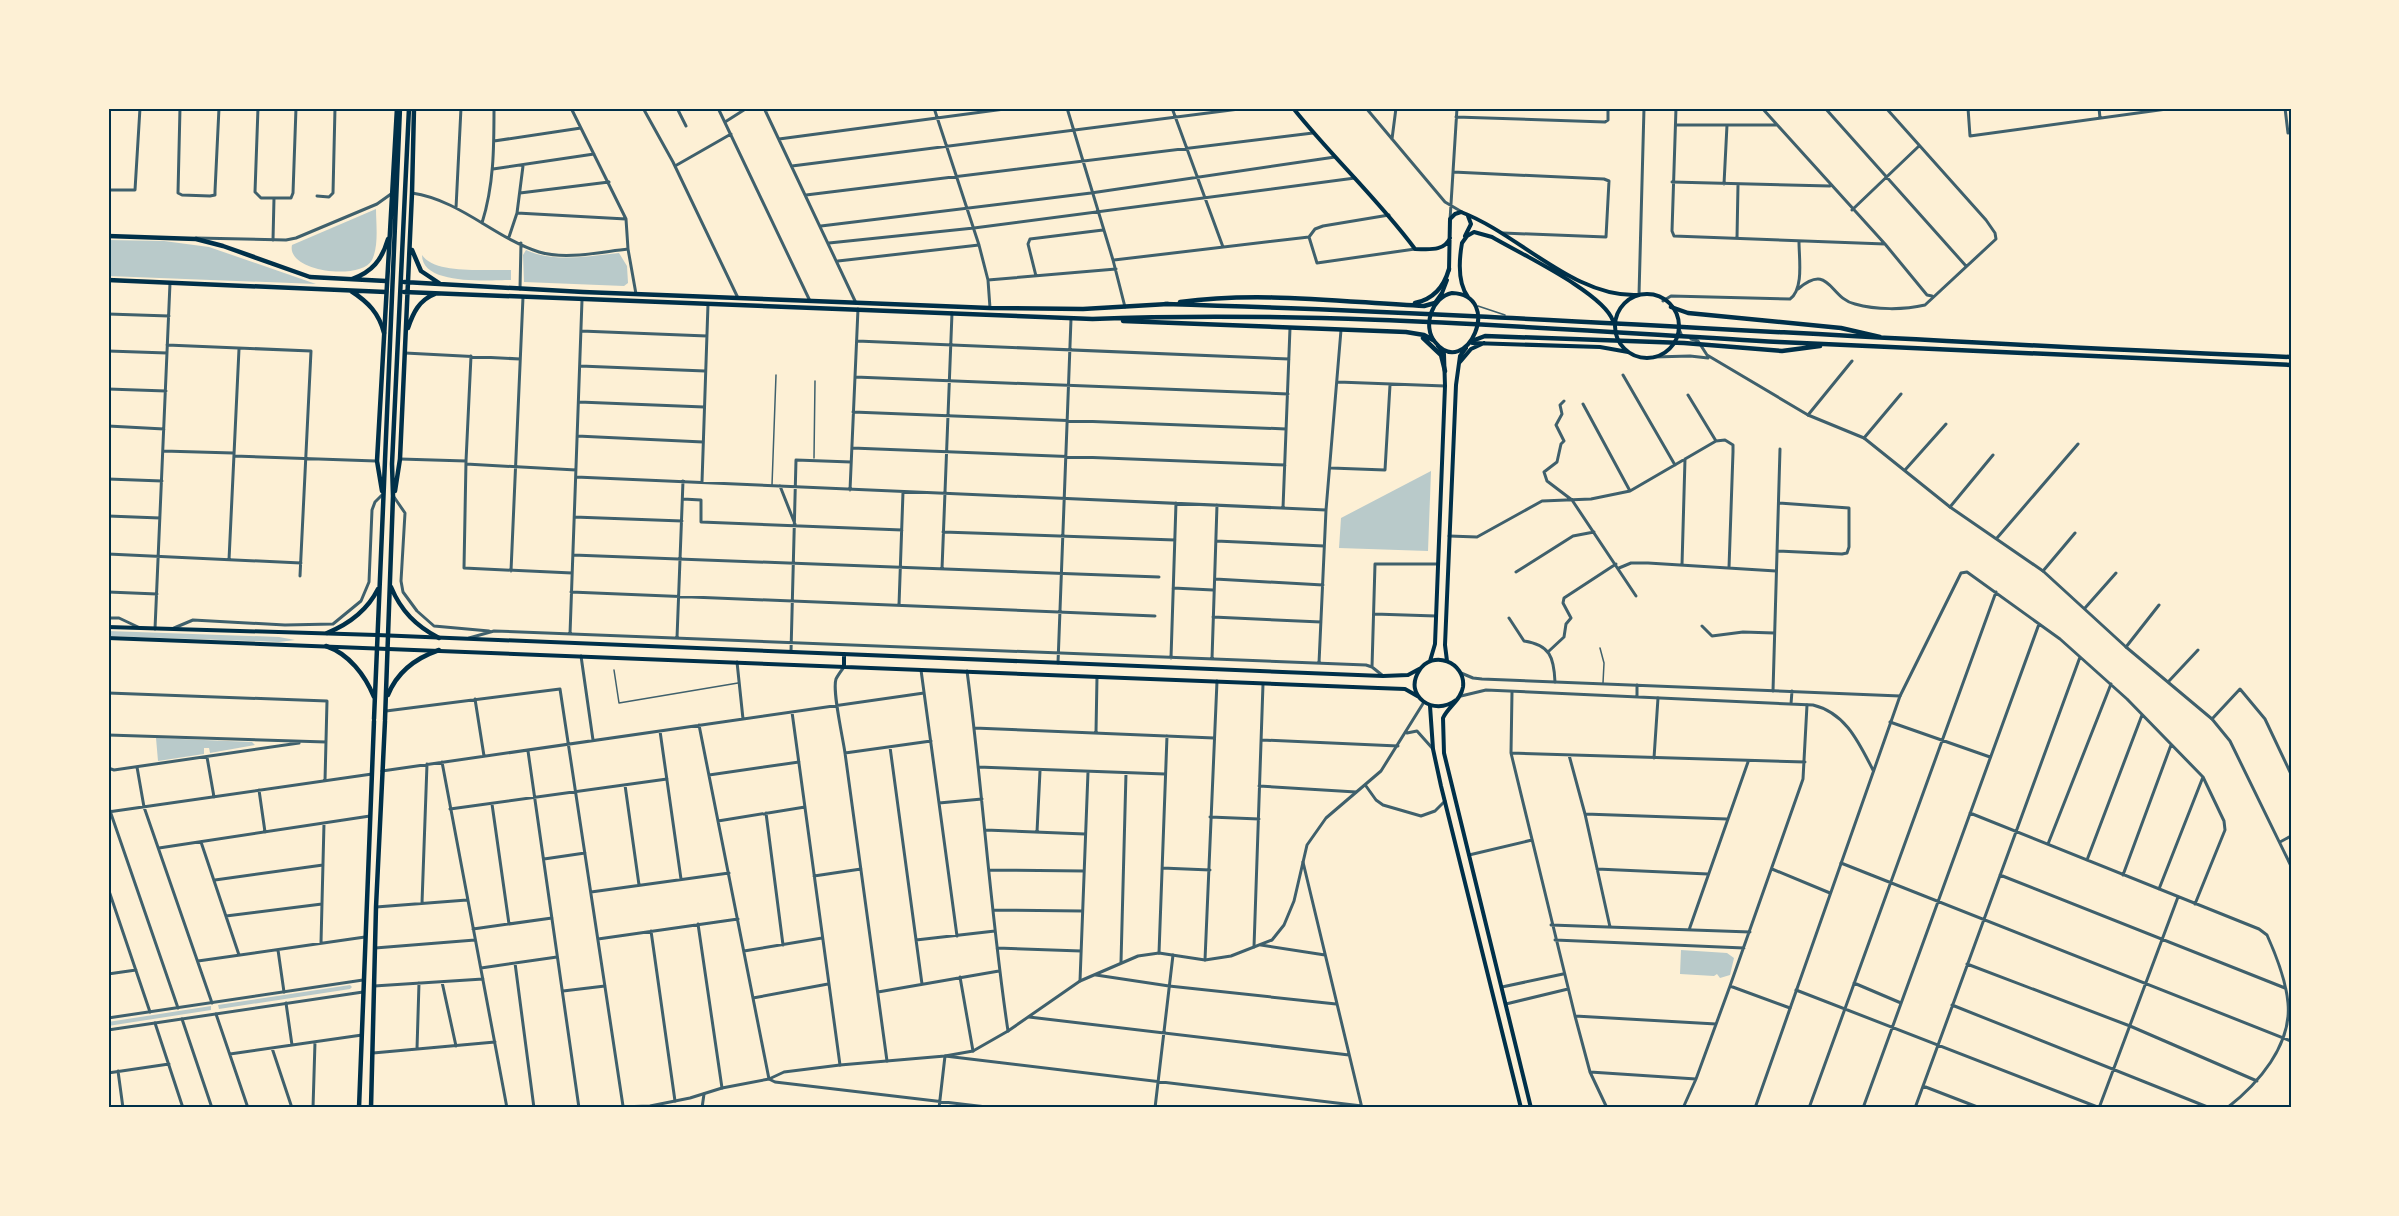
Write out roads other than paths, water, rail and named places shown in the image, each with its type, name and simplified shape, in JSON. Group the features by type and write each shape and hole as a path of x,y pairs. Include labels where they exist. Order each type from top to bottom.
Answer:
{"main road":[{"path":"358,1108 399,108"},
{"path":"383,494 377,461 388,292 388,239 399,108"},
{"path":"371,1108 376,907 386,711 392,464 407,118 411,108"},
{"path":"393,496 400,459 406,333 406,282 412,194 411,108"},
{"path":"1293,108 1313,133 1390,215 1415,249 1436,249 1447,252 1450,262"},
{"path":"1433,340 1430,326 1435,303 1445,287 1450,262 1450,223 1455,214 1466,214 1595,290 1621,295 1648,295 1683,312 1841,328 1900,340"},
{"path":"1447,661 1444,645 1457,372 1460,356 1477,329 1476,307 1464,291 1461,282 1462,243 1470,224 1466,214"},
{"path":"1462,243 1474,232 1492,237 1589,294 1609,312 1619,340 1634,354"},
{"path":"1436,249 1448,244 1451,235"},
{"path":"108,236 186,238 214,243 310,277 388,282"},
{"path":"349,280 374,268 388,239"},
{"path":"410,240 418,267 425,275 441,284"},
{"path":"1400,304 1417,303 1431,297 1444,284 1449,269"},
{"path":"109,280 388,292"},
{"path":"406,282 520,289 990,308 1125,307 1227,298 1424,306 1435,303 1444,295 1452,293 1464,295 1472,302"},
{"path":"348,289 371,306 384,332"},
{"path":"406,292 1071,319 1170,316 1344,318 1776,342 2291,365"},
{"path":"406,333 417,306 431,296 442,293"},
{"path":"1614,326 1620,307 1638,295"},
{"path":"1165,304 1477,315 1900,340 2291,357"},
{"path":"1438,346 1455,351 1474,342 1608,348 1654,357 1671,348 1676,341 1679,329 1678,318 1671,307"},
{"path":"108,627 285,634 327,633 1383,676 1408,675 1430,661 1435,644 1445,386 1444,354 1433,340 1424,335 1406,332 1092,319"},
{"path":"384,332 388,323"},
{"path":"402,323 406,333"},
{"path":"1406,332 1419,335 1432,344 1443,360 1445,371"},
{"path":"1469,345 1482,336 1684,343 1775,350 1841,345"},
{"path":"1457,372 1459,363 1466,353 1489,342"},
{"path":"327,633 346,625 362,612 379,586"},
{"path":"390,586 396,600 410,617 426,631 439,638"},
{"path":"108,638 1406,689 1430,706 1444,707 1458,699"},
{"path":"326,646 339,652 362,673 375,700"},
{"path":"386,700 391,688 406,669 426,654 439,650"},
{"path":"844,654 844,666"},
{"path":"1430,661 1447,661 1457,667 1461,673 1463,684 1458,699 1443,718 1444,753 1531,1108"},
{"path":"1419,697 1415,682 1421,668"},
{"path":"1430,706 1433,748 1521,1108"}],"street":[{"path":"108,190 135,190 140,108"},
{"path":"180,108 178,193 210,196 215,195 216,191 219,108"},
{"path":"258,108 255,192 261,198 291,198 294,193 296,108"},
{"path":"317,196 329,197 333,193 335,108"},
{"path":"456,208 461,108"},
{"path":"483,223 488,206 493,169 494,108"},
{"path":"571,108 626,219 628,249 636,294"},
{"path":"643,108 675,166 738,298"},
{"path":"677,108 686,126"},
{"path":"718,108 810,301"},
{"path":"725,122 747,108"},
{"path":"782,108 764,109 830,243 856,303"},
{"path":"934,108 979,245 988,280 990,308"},
{"path":"779,139 1012,108"},
{"path":"1067,108 1116,269 1125,307"},
{"path":"1172,108 1223,247"},
{"path":"792,166 947,145 1175,119 1247,108"},
{"path":"1366,108 1450,205 1466,214"},
{"path":"1392,139 1396,108"},
{"path":"1450,223 1457,108"},
{"path":"1456,117 1605,122 1608,120 1608,108"},
{"path":"1638,295 1644,108"},
{"path":"1676,108 1672,182 1672,234 1674,236 1885,244"},
{"path":"1825,108 1966,266"},
{"path":"1663,301 1671,296 1787,300 1794,296 1798,288 1808,280 1819,278 1826,280 1853,304 1879,307 1925,305 1932,296 1935,296 1994,242 1997,236 1986,220 1886,108"},
{"path":"1968,108 1970,136 2174,108"},
{"path":"2099,108 2100,118"},
{"path":"2285,108 2288,133"},
{"path":"1765,109 1852,210 1885,244 1927,295 1932,296"},
{"path":"1676,125 1777,125"},
{"path":"1725,184 1727,125"},
{"path":"494,141 581,128"},
{"path":"806,195 1313,133"},
{"path":"675,166 731,134"},
{"path":"1852,210 1919,146"},
{"path":"493,169 594,154"},
{"path":"821,226 1091,193 1335,157"},
{"path":"508,237 517,213 523,165"},
{"path":"1453,172 1604,179 1609,182 1606,237 1499,233"},
{"path":"830,243 1098,213 1205,196 1356,178"},
{"path":"520,194 609,182"},
{"path":"1672,182 1831,186"},
{"path":"1737,238 1738,185"},
{"path":"186,238 273,240 296,238 377,204 391,194"},
{"path":"412,194 456,208 540,252 554,254 628,249"},
{"path":"273,240 274,198"},
{"path":"517,213 626,219"},
{"path":"1113,260 1309,237 1315,229 1323,226 1390,215"},
{"path":"1036,276 1028,244 1030,239 1103,230"},
{"path":"1309,237 1317,263 1415,249"},
{"path":"1798,288 1799,242"},
{"path":"520,289 521,243"},
{"path":"838,261 979,245"},
{"path":"988,280 1116,269"},
{"path":"155,629 170,283"},
{"path":"511,571 523,297"},
{"path":"570,634 582,300"},
{"path":"702,482 708,304"},
{"path":"850,490 858,309"},
{"path":"942,569 952,313"},
{"path":"108,314 169,316"},
{"path":"1058,663 1071,319"},
{"path":"1283,508 1290,328"},
{"path":"1679,329 1680,335 1696,340 1704,352 1716,361 1808,414 1864,438 1950,507 2043,571 2126,647 2169,681 2212,719 2230,741 2291,866"},
{"path":"1319,663 1326,510 1341,330"},
{"path":"581,332 707,336"},
{"path":"857,341 1289,359"},
{"path":"168,345 311,351 300,576"},
{"path":"230,560 239,349"},
{"path":"108,351 167,353"},
{"path":"405,353 520,359"},
{"path":"471,356 464,568 572,573"},
{"path":"1654,357 1697,356 1716,361"},
{"path":"1808,414 1852,361"},
{"path":"580,366 705,371"},
{"path":"1623,375 1675,465"},
{"path":"855,377 1288,394"},
{"path":"1338,382 1445,386"},
{"path":"1331,468 1385,470 1390,385"},
{"path":"108,389 166,391"},
{"path":"1864,438 1901,394"},
{"path":"1688,395 1716,441"},
{"path":"1564,401 1560,405 1562,414 1556,425 1564,441 1561,444 1557,462 1544,472 1547,481 1572,500 1636,596"},
{"path":"579,402 704,407"},
{"path":"1583,404 1630,491"},
{"path":"853,412 1286,429"},
{"path":"1905,470 1946,424"},
{"path":"108,426 164,429"},
{"path":"577,436 704,442"},
{"path":"1449,536 1477,537 1542,501 1591,499 1630,491 1716,441 1728,441 1733,448 1730,568"},
{"path":"1997,538 2078,444"},
{"path":"852,448 1285,465"},
{"path":"1773,691 1780,449"},
{"path":"163,451 377,461"},
{"path":"1950,507 1993,455"},
{"path":"400,459 576,470"},
{"path":"1682,565 1685,459"},
{"path":"791,652 796,460 851,462"},
{"path":"576,477 1326,510"},
{"path":"108,479 162,482"},
{"path":"677,638 683,481"},
{"path":"780,486 795,526"},
{"path":"898,605 903,492"},
{"path":"171,630 193,620 285,625 333,624 361,601 369,582 373,505 383,494"},
{"path":"393,496 405,513 401,581 405,595 434,626 494,631 1319,663 1372,667 1383,676"},
{"path":"683,499 701,500 701,522 902,530"},
{"path":"1171,657 1176,503"},
{"path":"1777,551 1842,554 1847,553 1849,547 1849,508 1779,503"},
{"path":"1212,659 1217,505"},
{"path":"108,516 160,518"},
{"path":"574,517 682,521"},
{"path":"943,532 1175,540"},
{"path":"1516,572 1573,536 1594,532"},
{"path":"2043,571 2075,533"},
{"path":"1216,541 1324,546"},
{"path":"108,554 301,563"},
{"path":"573,555 1159,577"},
{"path":"1549,651 1563,637 1570,618 1563,603 1564,598 1617,566 1631,563 1776,571"},
{"path":"1372,667 1376,564 1438,564"},
{"path":"1755,1108 1899,696 1962,572 1967,572 2060,639 2111,684 2203,777 2224,821 2225,830 2195,904"},
{"path":"2085,609 2116,573"},
{"path":"1215,579 1323,585"},
{"path":"1173,588 1214,590"},
{"path":"108,592 157,594"},
{"path":"571,592 1155,616"},
{"path":"1809,1108 1996,592"},
{"path":"2126,647 2159,605"},
{"path":"1374,614 1436,616"},
{"path":"1213,617 1321,622"},
{"path":"108,618 119,618 140,628"},
{"path":"1509,618 1524,641 1533,642 1549,651 1554,661 1555,682"},
{"path":"1863,1108 2039,624"},
{"path":"285,625 285,634"},
{"path":"1702,626 1712,636 1743,632 1774,633"},
{"path":"464,639 494,631"},
{"path":"2169,681 2198,650"},
{"path":"581,656 593,740"},
{"path":"1915,1108 2080,657"},
{"path":"737,662 743,719"},
{"path":"844,666 835,681 834,696 838,705 845,753 887,1060"},
{"path":"921,669 957,936"},
{"path":"967,671 999,971 1008,1031"},
{"path":"1461,673 1478,679 1899,696"},
{"path":"1096,732 1097,676"},
{"path":"1205,960 1217,681"},
{"path":"1254,949 1263,683"},
{"path":"2048,844 2111,684"},
{"path":"1637,685 1637,697"},
{"path":"386,711 559,687 561,690 623,1106"},
{"path":"2212,719 2240,689 2265,719 2291,774"},
{"path":"1458,699 1479,691 1807,705 1830,711 1843,721 1873,771"},
{"path":"1512,692 1511,753 1563,974 1590,1072 1607,1108"},
{"path":"1791,704 1792,692"},
{"path":"108,693 327,701 325,781"},
{"path":"382,771 924,693"},
{"path":"1654,758 1659,698"},
{"path":"475,699 483,756"},
{"path":"587,1108 650,1106 770,1079 784,1072 945,1056 973,1051 1008,1031 1055,996 1080,981 1138,956 1159,953 1205,960 1254,949 1272,940 1287,919 1294,901 1307,845 1326,818 1382,771 1424,702"},
{"path":"1683,1108 1750,932 1803,779 1807,705"},
{"path":"792,712 840,1065"},
{"path":"2087,860 2142,715"},
{"path":"1890,722 1990,758"},
{"path":"699,725 770,1079"},
{"path":"974,728 1214,738"},
{"path":"660,731 681,879"},
{"path":"1406,734 1417,731 1433,748"},
{"path":"108,735 326,742"},
{"path":"1159,953 1167,736"},
{"path":"1262,740 1398,746"},
{"path":"845,753 931,741"},
{"path":"108,768 114,770 308,742"},
{"path":"2123,875 2171,745"},
{"path":"890,747 922,984"},
{"path":"527,750 579,1108"},
{"path":"1511,753 1805,762"},
{"path":"1569,755 1585,814 1610,927"},
{"path":"207,757 214,797"},
{"path":"1689,930 1748,761"},
{"path":"442,762 507,1108"},
{"path":"709,775 799,762"},
{"path":"422,903 427,764"},
{"path":"137,767 144,807 212,1003"},
{"path":"978,767 1165,774"},
{"path":"1037,832 1040,771"},
{"path":"1080,981 1088,772"},
{"path":"1121,963 1126,773"},
{"path":"109,812 372,774"},
{"path":"2159,889 2203,777"},
{"path":"450,809 667,779"},
{"path":"625,785 639,885"},
{"path":"1259,786 1358,792"},
{"path":"1366,786 1376,800 1383,805 1421,816 1432,813 1445,801"},
{"path":"259,790 265,832"},
{"path":"939,803 982,799"},
{"path":"492,803 509,924"},
{"path":"108,806 178,1008"},
{"path":"718,821 805,807"},
{"path":"766,813 783,945"},
{"path":"1970,813 2259,929 2269,939 2285,988 2288,1008 2283,1038 2257,1081 2227,1108"},
{"path":"1585,814 1728,819"},
{"path":"159,848 370,816"},
{"path":"1210,817 1259,819"},
{"path":"321,943 324,823"},
{"path":"985,830 1085,834"},
{"path":"2280,842 2291,836"},
{"path":"1469,855 1532,840"},
{"path":"201,842 239,955"},
{"path":"544,859 585,853"},
{"path":"945,1056 1362,1107 1302,859"},
{"path":"1841,863 2291,1041"},
{"path":"214,880 323,864"},
{"path":"1162,868 1210,870"},
{"path":"1772,868 1830,893"},
{"path":"814,876 861,869"},
{"path":"1598,869 1708,874"},
{"path":"990,870 1084,872"},
{"path":"591,892 729,873"},
{"path":"2000,875 2285,988"},
{"path":"108,888 150,1012"},
{"path":"1796,990 2099,1108 2178,897"},
{"path":"376,907 468,900"},
{"path":"226,916 322,904"},
{"path":"994,910 1083,911"},
{"path":"473,929 552,918"},
{"path":"598,939 738,919"},
{"path":"698,924 722,1088"},
{"path":"1551,925 1750,932"},
{"path":"651,931 675,1101"},
{"path":"916,940 996,931"},
{"path":"198,961 366,937"},
{"path":"744,951 823,938"},
{"path":"375,948 475,940"},
{"path":"1555,940 1744,948"},
{"path":"1261,945 1325,954"},
{"path":"997,948 1081,951"},
{"path":"278,950 284,992"},
{"path":"1155,1108 1173,955"},
{"path":"481,968 557,957"},
{"path":"515,963 534,1108"},
{"path":"1967,964 2130,1026 2257,1081"},
{"path":"108,974 136,970"},
{"path":"878,992 999,971"},
{"path":"1502,987 1563,974"},
{"path":"1094,975 1169,986 1337,1004"},
{"path":"960,978 973,1051"},
{"path":"374,986 483,979"},
{"path":"108,1018 363,980"},
{"path":"442,982 456,1046"},
{"path":"417,1049 419,983"},
{"path":"1854,983 1901,1003"},
{"path":"753,998 829,984"},
{"path":"563,991 605,986"},
{"path":"1730,986 1790,1008"},
{"path":"1506,1004 1568,989"},
{"path":"108,1030 363,992"},
{"path":"286,1004 292,1045"},
{"path":"1952,1005 2210,1108"},
{"path":"216,1014 248,1108"},
{"path":"1575,1016 1716,1024"},
{"path":"1029,1017 1349,1055"},
{"path":"182,1019 212,1108"},
{"path":"155,1023 183,1108"},
{"path":"230,1054 362,1035"},
{"path":"313,1108 315,1042"},
{"path":"372,1053 495,1042"},
{"path":"272,1048 292,1108"},
{"path":"939,1108 945,1056"},
{"path":"108,1072 169,1064"},
{"path":"118,1071 123,1108"},
{"path":"1590,1072 1696,1078"},
{"path":"770,1079 776,1082 995,1108"},
{"path":"1923,1086 1980,1108"},
{"path":"702,1108 704,1094"},
{"path":"1963,1108 1965,1102"}],"lane":[{"path":"1476,307 1505,315"},
{"path":"772,486 776,375"},
{"path":"814,460 815,381"},
{"path":"1600,648 1604,663 1604,684"},
{"path":"614,670 619,703 739,683"}]}
